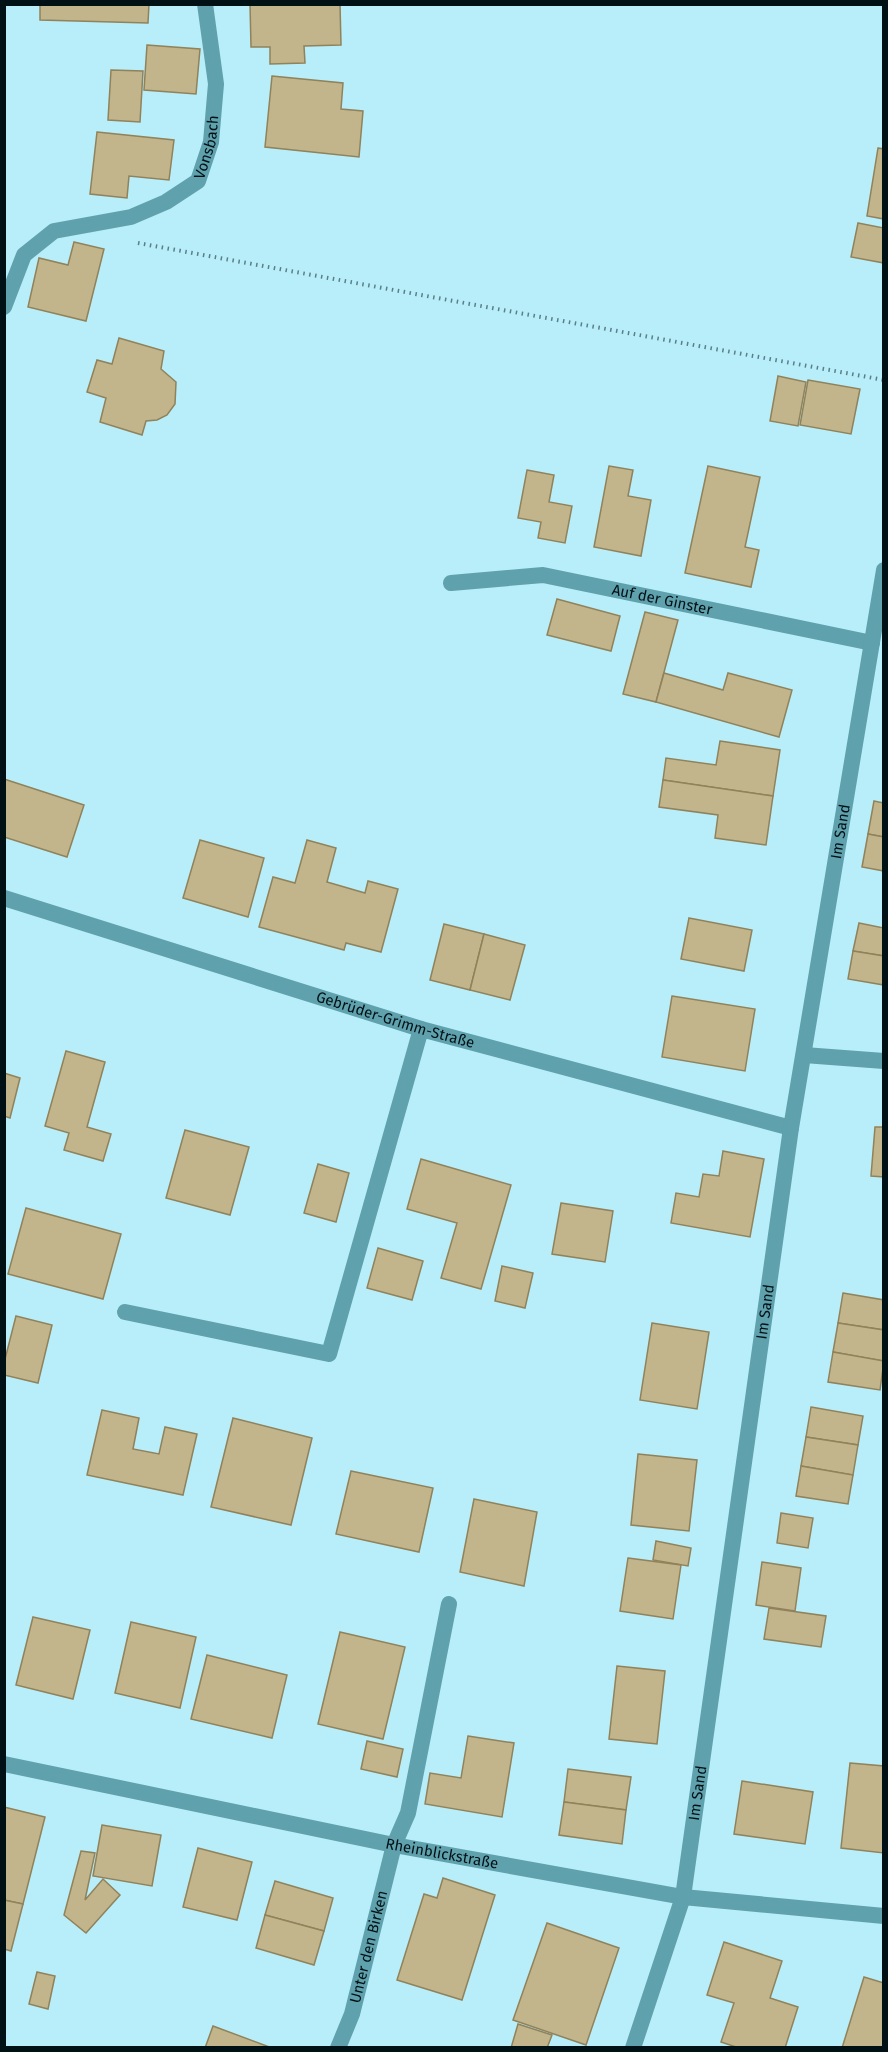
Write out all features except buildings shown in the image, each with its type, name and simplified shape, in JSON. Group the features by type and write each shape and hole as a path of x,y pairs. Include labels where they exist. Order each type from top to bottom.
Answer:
{"street":[{"name":"Vonsbach","path":"4,308 24,255 54,231 131,217 166,202 198,181 211,142 216,84 205,4"},
{"name":"Im Sand","path":"633,2048 683,1897 791,1128 884,570"},
{"name":"Auf der Ginster","path":"451,583 543,575 872,643"},
{"name":"Gebrüder-Grimm-Straße","path":"4,898 421,1029 791,1128"},
{"path":"125,1312 329,1354 421,1029"},
{"path":"804,1055 884,1061"},
{"name":"Unter den Birken","path":"338,2048 352,2014 394,1845 408,1813 449,1604"},
{"name":"Rheinblickstraße","path":"4,1764 394,1845 683,1897 884,1916"}],"path":[{"path":"134,242 884,380"}]}
